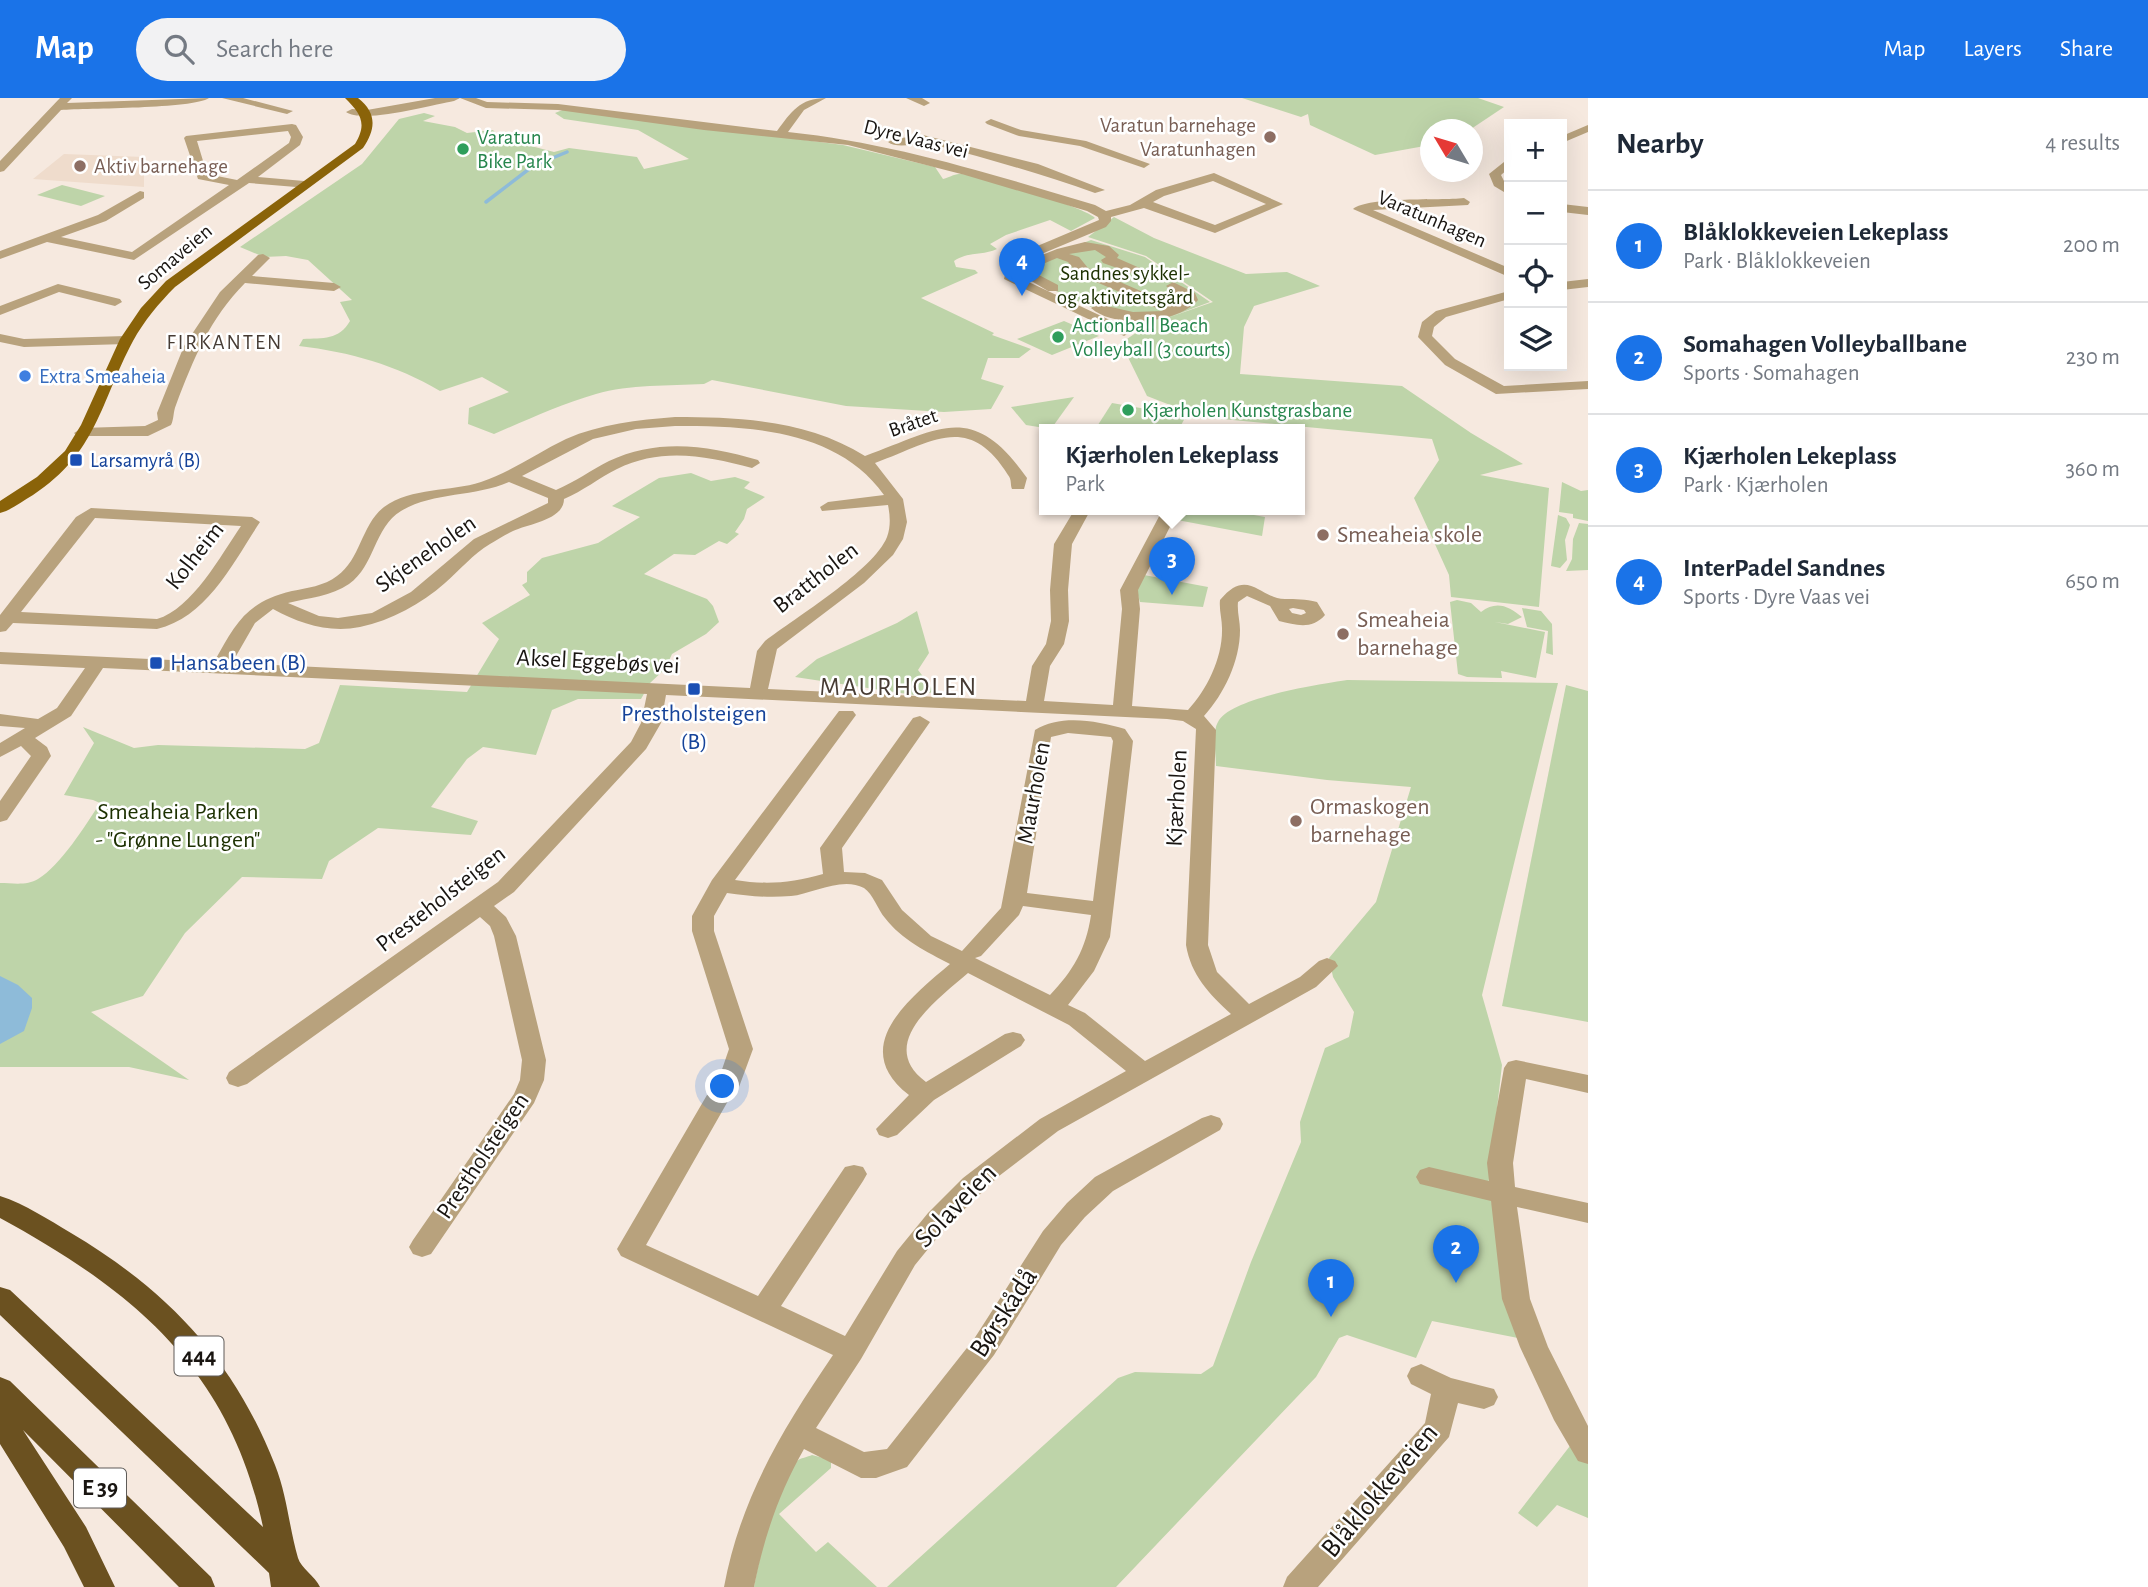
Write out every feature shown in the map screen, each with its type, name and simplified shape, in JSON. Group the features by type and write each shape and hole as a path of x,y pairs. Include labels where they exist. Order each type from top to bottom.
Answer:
{"highway":[{"name":"444","path":"0,1206 94,1261 145,1298 192,1346 226,1395 257,1452 275,1514 286,1587"},
{"name":"E 39","path":"0,1298 305,1587"},
{"name":"E 39","path":"0,1389 200,1587"},
{"path":"0,1406 5,1427 75,1537 100,1587"}],"main road":[{"path":"346,100 361,111"},
{"name":"Somaveien","path":"0,499 42,470 82,433 92,417 126,340 160,292 364,139 369,127 361,111"},
{"name":"Somaveien","path":"0,508 26,492 65,461 80,442 82,433"}],"street":[{"path":"3,163 62,103 166,103 203,98"},
{"path":"228,98 287,111"},
{"path":"361,111 454,98"},
{"name":"Dyre Vaas vei","path":"465,98 486,105 558,107 704,127 848,142 969,172 1083,206 1104,215"},
{"path":"781,134 800,108 820,98"},
{"path":"991,122 1019,133 1082,143 1144,164"},
{"path":"45,238 136,255 243,182 291,148 296,141 292,127 190,138 202,176 243,182 304,185"},
{"path":"1567,138 1588,128"},
{"path":"894,142 919,138 1034,167 1098,190"},
{"path":"969,172 1005,149 1048,138"},
{"path":"1504,166 1495,178 1504,186"},
{"path":"1124,332 1011,279 1014,261 1098,226 1105,220 1104,215 1125,211 1160,193 1214,177 1277,204 1215,229 1143,203"},
{"path":"0,254 102,218 140,195"},
{"name":"Varatunhagen","path":"1464,202 1435,205 1383,204 1359,209 1504,271"},
{"path":"1567,209 1588,211"},
{"path":"1058,254 1074,260 1075,265 1108,268 1162,282 1190,296 1191,300 1172,310 1145,317 1121,316 1067,285 1030,276 1031,266 1058,254 1081,246 1106,250 1108,268 1139,294 1172,310"},
{"path":"82,433 148,431 166,422 165,413 191,346 225,295 263,258"},
{"path":"1067,285 1108,268"},
{"path":"241,279 334,287"},
{"path":"1139,294 1162,282"},
{"path":"1567,285 1588,282"},
{"path":"0,312 58,288 115,302"},
{"path":"1504,298 1441,314 1431,320 1424,330 1430,345 1450,362 1501,391 1588,385"},
{"path":"0,338 24,343 126,340"},
{"name":"Skjeneholen","path":"220,668 249,620 262,608 332,587 349,576 358,565 384,516 395,507 412,500 467,491 508,477 582,438 653,422 717,421 811,436 867,461"},
{"name":"Bråtet","path":"867,461 960,431 978,436 1006,460 1019,478 1018,486"},
{"name":"Skjeneholen","path":"274,603 297,615 327,624 356,624 378,617 422,592 476,546 506,528 548,511 556,504 556,496 619,462 649,453 695,450 723,454 752,463"},
{"path":"1006,460 1025,458"},
{"path":"867,461 884,480 895,499"},
{"path":"508,477 556,496"},
{"name":"Brattholen","path":"758,694 766,651 771,645 864,575 887,552 898,528 895,499 828,507"},
{"name":"Kolheim","path":"91,513 252,522 217,573 181,614 170,622 156,625 4,622 91,513"},
{"path":"1034,707 1041,666 1055,644 1060,621 1059,590 1063,544 1080,515"},
{"path":"1122,711 1131,609 1129,590 1168,515"},
{"name":"Kjærholen","path":"1247,1015 1210,980 1200,965 1197,945 1206,730 1203,724 1192,717 1210,698 1224,662 1231,631 1229,600 1246,589 1282,605"},
{"name":"Aksel Eggebøs vei","path":"0,658 1167,713 1192,717"},
{"path":"0,751 64,712 97,663"},
{"name":"Presteholsteigen","path":"238,1078 480,907 521,872 639,746 651,723 658,689"},
{"path":"846,715 720,885 703,916 703,930 741,1049 723,1091 630,1249 851,1351"},
{"path":"0,720 23,721 40,726"},
{"path":"835,878 831,848 920,722"},
{"name":"Maurholen","path":"925,1094 904,1076 896,1065 896,1042 905,1020 969,957 1011,910 1042,734 1058,727 1105,729 1118,733 1122,741 1112,842 1100,909 1098,937 1093,958 1080,977 1053,1006"},
{"path":"0,816 41,756 40,751 23,737"},
{"path":"720,885 762,891 794,889 835,878 855,878 874,885 894,915 911,932 969,957 1088,1025 1143,1072"},
{"path":"1015,898 1100,909"},
{"name":"Prestholsteigen","path":"422,1247 525,1097 532,1080 534,1060 505,936 494,915 480,907"},
{"name":"Solaveien","path":"739,1587 744,1552 754,1518 773,1474 906,1258 977,1179 1012,1150 1049,1125 1308,982 1327,966"},
{"path":"888,1129 925,1094 1013,1040"},
{"path":"1588,1084 1516,1068 1500,1163 1501,1191 1516,1299 1550,1383 1588,1452"},
{"name":"Børskådå","path":"798,1432 861,1465 876,1465 897,1458 985,1348 1052,1238 1076,1210 1104,1184 1211,1124"},
{"path":"763,1311 854,1174"},
{"path":"1429,1177 1501,1191 1588,1213"},
{"name":"Blåklokkeveien","path":"1298,1587 1439,1428 1434,1382 1484,1397"}],"shaded area":[{"path":"64,154 144,157 144,187 33,179"}],"green space":[{"path":"1242,98 1478,98 1504,107 1483,121 1420,119 1420,147 1375,155 1310,125 1308,114 1301,117"},
{"path":"565,109 843,145 935,167 943,179 959,174 1007,185 1072,206 1095,218 1071,231 1050,220 1006,235 990,244 997,249 954,261 956,267 975,270 978,273 921,298 994,333 992,335 1031,349 1019,358 988,358 981,379 1004,386 991,409 944,412 846,406 712,380 704,384 636,387 596,394 544,412 494,434 468,424 469,408 509,392 482,377 440,391 407,374 372,361 299,346 303,339 330,337 341,332 350,321 340,302 352,300 308,260 286,256 264,257 240,247 362,164 399,119 424,113 435,116 423,121 455,127 467,133 493,130 500,138 554,152 569,148 637,157 644,169 689,159 638,130 564,119 555,113"},
{"path":"62,185 105,196 81,206 37,195"},
{"name":"Sandnes sykkel- og aktivitetsgård","path":"1114,217 1154,238 1246,274 1287,272 1320,286 1254,306 1244,327 1240,374 1402,386 1471,433 1523,464 1480,475 1549,488 1539,607 1451,597 1449,575 1414,498 1439,460 1432,439 1305,427 1305,424 1201,417 1147,396 1121,343 1149,324 1115,318 1027,278 1030,263 1091,240 1145,257 1210,302 1167,318 1213,302 1146,256 1088,237"},
{"name":"Actionball Beach Volleyball (3 courts)","path":"1064,321 1099,336 1052,355 1017,339"},
{"path":"1074,397 1055,424 1039,424 1039,427 1026,425 1011,407"},
{"name":"Kjærholen Kunstgrasbane","path":"1112,403 1186,416 1182,424 1099,424"},
{"name":"Smeaheia Parken - \"Grønne Lungen\"","path":"691,473 711,481 735,477 750,482 744,488 765,497 747,509 735,532 739,534 727,544 719,541 695,555 674,554 644,574 707,599 719,622 706,634 672,654 665,669 650,683 641,699 578,699 552,710 536,755 483,747 467,759 431,807 478,821 471,835 378,828 329,861 322,879 242,877 185,933 143,996 91,1012 189,1080 129,1067 0,1067 0,883 29,883 46,873 72,844 100,803 64,795 94,743 83,727 134,748 158,745 305,749 319,743 340,685 467,692 499,639 482,623 530,595 522,585 527,582 527,572 542,558 598,543 640,517 612,506 659,478"},
{"path":"1562,482 1581,491 1588,490 1588,521 1573,518 1573,514 1559,512"},
{"path":"1174,515 1265,517 1262,536 1172,519"},
{"path":"1558,515 1566,518 1570,525 1565,540 1567,560 1560,568 1551,566"},
{"path":"1579,523 1588,524 1588,570 1566,571 1572,559 1573,539"},
{"path":"1144,575 1208,587 1203,607 1140,602 1136,589"},
{"path":"1457,600 1471,603 1481,612 1497,605 1507,607 1522,617 1508,624 1495,622 1545,632 1536,678 1501,671 1502,678 1467,677 1458,674 1450,602"},
{"path":"1522,608 1541,611 1552,624 1553,655 1546,653 1548,631 1527,627"},
{"path":"917,611 929,653 918,670 935,692 914,695 795,677 817,659 897,623"},
{"path":"1347,680 1558,683 1482,995 1502,1065 1488,1187 1523,1339 1432,1321 1416,1358 1347,1335 1339,1338 1316,1377 1116,1587 887,1587 1118,1378 1135,1372 1201,1374 1213,1366 1251,1262 1301,1142 1300,1122 1325,1048 1349,1037 1354,1012 1333,977 1329,958 1376,902 1411,787 1216,766 1215,731 1218,722 1226,713 1257,699"},
{"path":"1566,685 1588,691 1588,1022 1502,1006"},
{"path":"1573,1442 1588,1462 1588,1518 1557,1505 1537,1527 1518,1513"},
{"path":"812,1455 831,1460 831,1468 779,1514 816,1552 828,1542 877,1587 754,1587 775,1502 782,1485 797,1461"}],"water":[{"path":"0,976 18,985 32,998 32,1008 24,1031 0,1044"}],"waterway":[{"path":"486,202 533,166 567,152"}],"place":[{"name":"Varatun barnehage Varatunhagen","path":"1270,137"},
{"name":"Varatun Bike Park","path":"463,149"},
{"name":"Aktiv barnehage","path":"80,166"},
{"name":"InterPadel Sandnes","path":"1022,296"},
{"name":"Actionball Beach Volleyball (3 courts)","path":"1058,337"},
{"name":"Extra Smeaheia","path":"25,376"},
{"name":"Kjærholen Kunstgrasbane","path":"1128,410"},
{"name":"Larsamyrå (B)","path":"76,460"},
{"name":"Smeaheia skole","path":"1323,535"},
{"name":"Kjærholen Lekeplass","path":"1172,595"},
{"name":"Smeaheia barnehage","path":"1343,634"},
{"name":"Hansabeen (B)","path":"156,663"},
{"name":"Prestholsteigen (B)","path":"694,689"},
{"name":"Ormaskogen barnehage","path":"1296,821"},
{"name":"Somahagen Volleyballbane","path":"1456,1283"},
{"name":"Blåklokkeveien Lekeplass","path":"1331,1317"}],"district":[{"name":"FIRKANTEN","path":"225,342"},
{"name":"MAURHOLEN","path":"899,687"}]}
